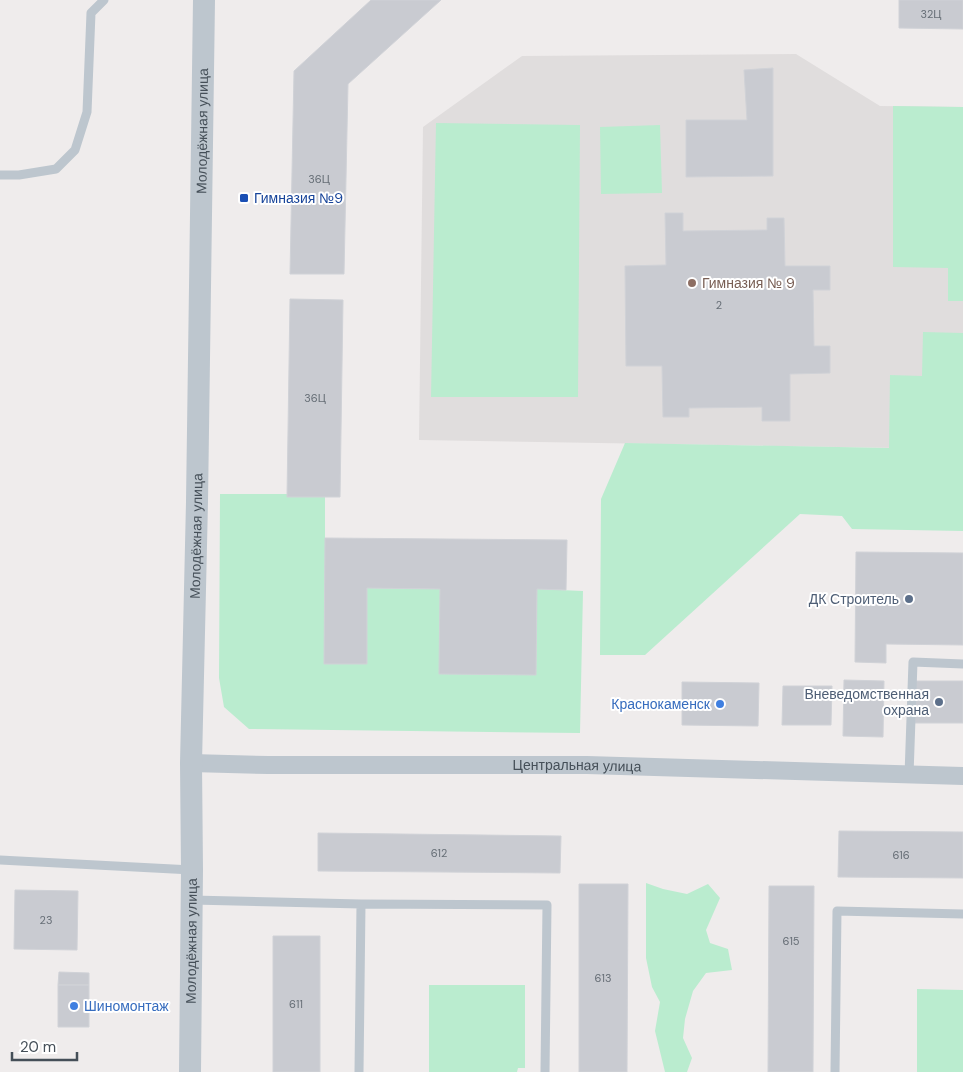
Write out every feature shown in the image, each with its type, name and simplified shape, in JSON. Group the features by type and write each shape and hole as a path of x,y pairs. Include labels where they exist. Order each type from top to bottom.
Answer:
{"street":[{"name":"Молодёжная улица","path":"190,1072 192,762 204,0"},
{"name":"Центральная улица","path":"192,762 268,765 587,766 963,776"}],"lane":[{"path":"0,175 19,175 56,168 75,150 87,112 90,14 104,0"},
{"path":"909,775 913,662 963,664"},
{"path":"0,860 192,870"},
{"path":"192,900 361,904 547,905 545,1072"},
{"path":"359,1072 361,904"},
{"path":"835,1072 837,911 963,914"}],"shaded area":[{"name":"Гимназия № 9","path":"796,54 880,106 963,107 963,449 419,440 423,127 522,56"}],"green space":[{"path":"893,106 963,107 963,301 948,301 948,268 893,267"},
{"path":"436,123 580,125 578,397 431,397"},
{"path":"660,125 662,193 601,194 600,127"},
{"path":"923,332 963,333 963,531 852,529 842,516 800,514 645,655 600,655 601,499 625,443 889,448 890,375 922,376"},
{"path":"220,494 325,494 325,664 367,664 367,588 440,589 536,675 537,589 583,591 580,733 249,729 224,707 219,678"},
{"path":"646,883 687,894 708,884 720,898 706,930 710,943 728,949 732,970 706,973 693,991 685,1019 683,1038 692,1058 687,1072 665,1072 655,1031 660,1002 652,987 646,958"},
{"path":"429,985 525,985 525,1068 518,1068 517,1072 429,1072"},
{"path":"917,989 963,990 963,1072 917,1072"}],"building":[{"path":"371,0 441,0 348,84 344,274 290,274 294,71"},
{"path":"899,0 963,0 963,29 899,28"},
{"path":"773,68 773,176 686,177 686,120 747,120 744,70"},
{"path":"665,213 683,213 683,231 767,230 767,218 784,218 785,266 830,266 830,290 813,290 814,346 830,346 830,373 790,374 790,421 762,421 762,407 689,408 689,417 663,417 662,366 626,366 625,266 666,265"},
{"path":"290,299 343,300 340,497 287,497"},
{"path":"325,538 567,540 566,590 537,589 536,675 439,674 440,589 367,588 367,664 324,664"},
{"name":"ДК Строитель","path":"856,552 963,553 963,645 886,644 886,663 855,662"},
{"path":"844,680 884,681 883,737 843,736"},
{"name":"Вневедомственная охрана","path":"915,681 963,681 963,723 915,723"},
{"name":"Краснокаменск","path":"682,682 759,683 758,726 682,725"},
{"path":"783,686 832,686 831,725 782,725"},
{"path":"839,831 963,832 963,878 838,877"},
{"path":"318,833 561,836 560,873 318,871"},
{"path":"579,884 628,884 627,1072 579,1072"},
{"path":"769,886 814,886 813,1072 768,1072"},
{"path":"15,890 78,891 77,950 14,949"},
{"path":"273,936 320,936 320,1072 273,1072"},
{"path":"59,972 89,973 89,985 58,985"},
{"name":"Шиномонтаж","path":"58,985 89,985 89,1027 58,1027"}],"place":[{"name":"Гимназия №9","path":"244,198"},
{"name":"Гимназия № 9","path":"692,283"},
{"name":"ДК Строитель","path":"909,599"},
{"name":"Вневедомственная охрана","path":"939,702"},
{"name":"Краснокаменск","path":"720,704"},
{"name":"Шиномонтаж","path":"74,1006"}]}
